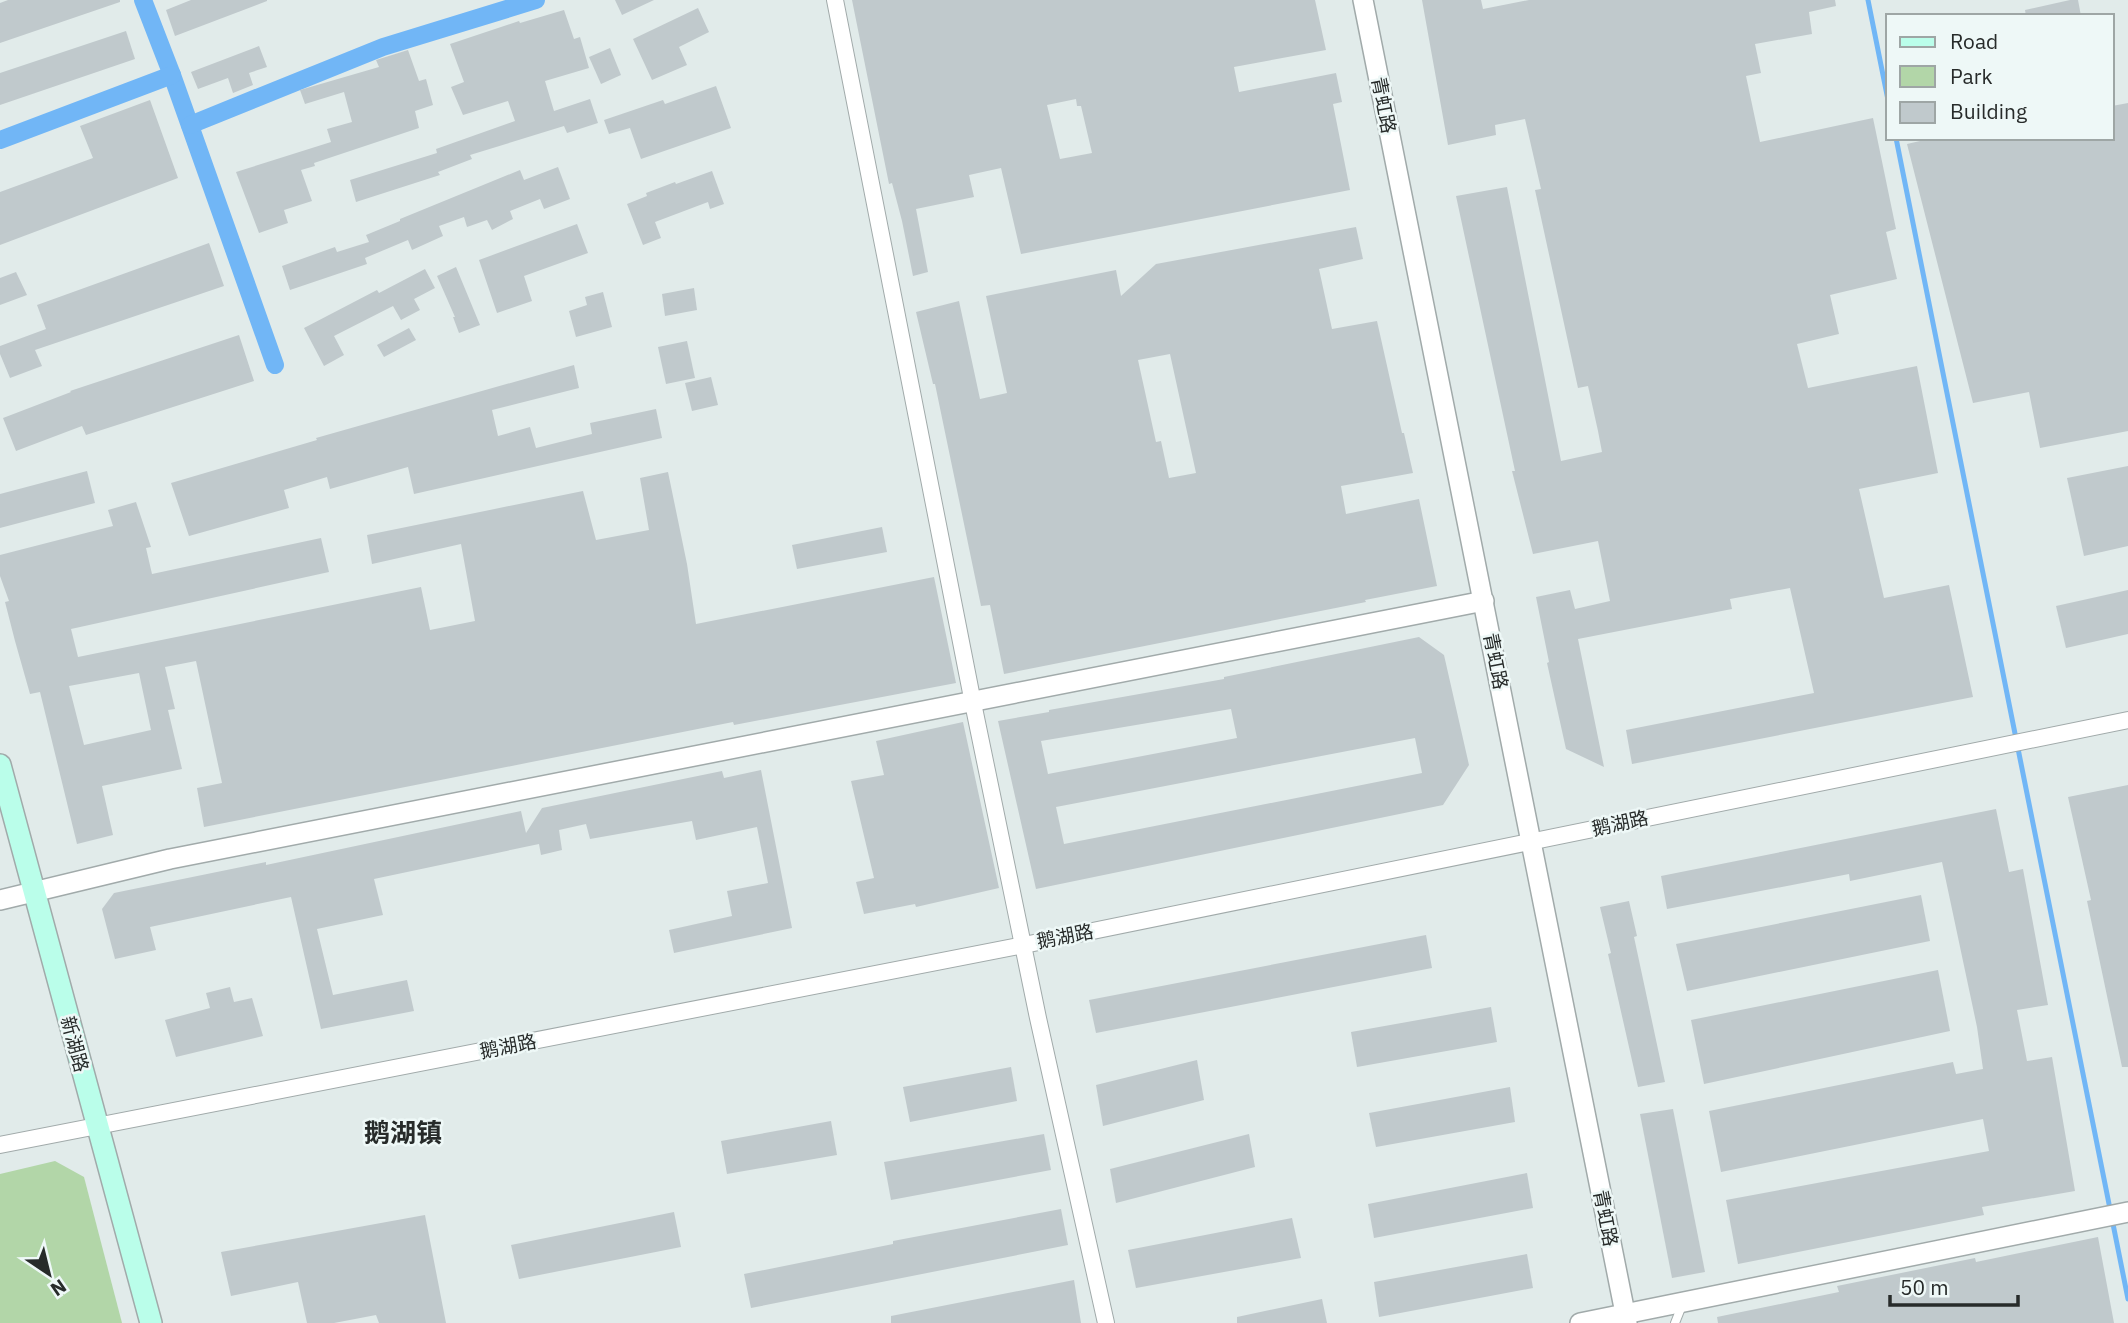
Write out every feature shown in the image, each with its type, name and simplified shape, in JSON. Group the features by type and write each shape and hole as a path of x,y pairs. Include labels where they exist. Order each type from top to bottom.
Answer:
{"main road":[{"name":"新湖路","path":"0,765 151,1323"}],"street":[{"path":"835,0 973,703 1106,1323"},
{"name":"青虹路","path":"1363,0 1626,1318"},
{"path":"0,900 184,856 1484,601"},
{"name":"鹅湖路","path":"0,1145 1024,945 2128,720"},
{"path":"1580,1323 1626,1318 1684,1301 2125,1213"}],"lane":[{"path":"1675,1323 1684,1301"}],"green space":[{"path":"55,1161 84,1177 122,1323 0,1323 0,1174"}],"building":[{"path":"8,0 120,2 0,43 0,3"},
{"path":"191,0 267,1 175,36 166,10"},
{"path":"615,0 654,0 622,15"},
{"path":"852,0 1315,0 1326,50 1234,67 1239,92 1336,73 1342,102 1333,104 1350,190 1021,254 1001,168 969,175 974,197 916,209 928,272 913,276 902,221 892,183 889,184","holes":["1076,99 1077,106 1081,106 1092,153 1060,159 1047,105"]},
{"path":"1422,0 1481,0 1483,9 1529,0 1835,0 1836,6 1809,12 1812,34 1755,44 1761,73 1746,76 1760,142 1873,118 1896,229 1886,232 1897,279 1830,295 1839,334 1797,344 1808,388 1917,366 1938,473 1859,489 1884,598 1949,585 1973,697 1632,764 1626,730 1814,693 1790,588 1730,599 1732,609 1578,639 1604,767 1566,749 1536,597 1570,590 1575,609 1610,601 1598,541 1533,554 1512,471 1515,471 1456,196 1507,187 1561,461 1602,452 1598,431 1588,386 1578,388 1535,190 1541,189 1525,119 1495,125 1496,135 1448,145"},
{"path":"2078,0 2081,14 2026,14 2025,10"},
{"path":"698,8 709,32 679,47 687,65 652,80 633,39"},
{"path":"564,10 574,39 580,37 589,68 545,81 554,111 590,99 598,123 567,133 564,126 470,155 472,159 438,172 440,175 356,202 350,180 437,153 436,149 515,121 508,101 463,115 451,87 464,82 450,44 519,21 520,23"},
{"path":"126,31 135,59 0,105 0,73"},
{"path":"259,46 267,67 249,73 253,85 233,93 228,78 198,89 191,72"},
{"path":"610,48 621,75 601,84 589,57"},
{"path":"408,50 419,81 426,79 433,105 415,111 419,128 314,163 315,166 301,170 312,201 284,210 288,223 259,233 236,172 331,142 327,129 352,122 344,92 305,104 300,90 379,67 376,60"},
{"path":"716,86 731,128 641,159 630,128 609,134 604,120 663,100 665,104"},
{"path":"150,100 178,178 0,245 0,192 93,158 80,126"},
{"path":"2128,103 2128,431 2040,448 2029,392 1973,403 1907,144 1924,140 2114,140 2114,106"},
{"path":"558,167 570,199 544,209 540,199 510,211 513,219 492,230 487,220 467,227 464,217 439,226 443,236 412,250 408,240 365,258 367,264 290,290 282,266 335,247 337,252 369,242 366,235 520,170 524,180"},
{"path":"712,171 724,204 710,209 708,202 655,222 661,238 643,245 627,204 647,196 646,193"},
{"path":"577,224 588,253 524,276 532,301 497,313 479,260"},
{"path":"1356,227 1363,259 1319,269 1332,329 1377,321 1413,473 1341,486 1346,514 1419,499 1437,586 1004,674 990,605 981,606 935,384 916,312 959,301 980,399 1007,393 986,296 1116,270 1121,296 1156,264","holes":["1170,354 1196,473 1169,478 1161,441 1156,442 1138,360"]},
{"path":"209,243 224,286 35,350 42,366 10,378 0,354 0,346 46,329 37,305"},
{"path":"456,267 480,325 459,333 437,276"},
{"path":"425,269 435,288 414,299 420,310 401,320 393,306 334,336 344,355 324,366 304,328 377,290 379,293"},
{"path":"16,272 27,295 0,305 0,278"},
{"path":"694,288 697,310 665,316 662,294"},
{"path":"603,292 612,327 576,337 569,311 587,305 585,297"},
{"path":"409,328 416,340 384,357 377,345"},
{"path":"239,335 254,381 86,435 82,426 16,451 3,418 70,391"},
{"path":"687,341 695,378 666,384 658,347"},
{"path":"574,365 579,388 492,410 498,436 530,427 536,448 592,434 590,423 656,409 662,438 414,494 408,467 330,489 327,477 284,490 289,508 189,536 171,483 317,440 316,438"},
{"path":"711,377 718,405 692,411 685,383"},
{"path":"2128,466 2128,546 2084,556 2067,478"},
{"path":"87,471 95,503 0,528 0,494"},
{"path":"668,472 696,624 934,577 956,683 734,725 733,722 204,827 197,788 222,783 196,661 165,667 175,709 168,710 182,769 102,786 113,835 77,844 40,692 30,694 15,641 5,602 9,601 0,576 0,555 113,526 108,510 136,502 151,547 146,548 152,574 321,538 329,572 71,629 78,657 421,587 430,630 475,621 461,544 372,564 367,535 583,491 596,540 649,530 640,478","holes":["139,673 151,730 84,745 69,686"]},
{"path":"882,527 887,552 797,569 792,545"},
{"path":"2128,590 2128,634 2066,648 2056,606"},
{"path":"1419,637 1444,655 1469,765 1443,805 1036,889 998,721","holes":["1231,709 1237,738 1048,774 1041,741","1415,738 1422,773 1064,844 1056,807"]},
{"path":"963,722 999,888 916,907 915,904 864,914 856,882 874,878 851,781 884,775 876,741"},
{"path":"761,770 792,928 674,953 669,930 732,916 727,891 768,883 757,827 696,840 692,821 590,839 586,824 559,830 562,850 541,855 539,844 374,879 383,915 317,929 333,995 407,980 414,1011 321,1029 291,897 150,927 156,950 115,959 102,909 114,893 266,862 266,865 521,811 526,833 542,808 722,771 724,778"},
{"path":"2128,785 2128,1067 2122,1067 2087,901 2091,900 2068,797"},
{"path":"1996,809 2009,872 2023,869 2048,1005 2017,1010 2027,1061 2052,1057 2075,1191 1982,1207 1984,1215 1738,1264 1726,1200 1989,1151 1983,1119 1721,1172 1709,1111 1953,1062 1956,1074 1983,1069 1977,1027 1942,862 1850,881 1849,874 1667,909 1661,876"},
{"path":"1921,895 1930,941 1687,991 1676,944"},
{"path":"1629,901 1637,936 1634,937 1665,1082 1638,1087 1600,907"},
{"path":"1426,935 1432,968 1096,1033 1089,1000"},
{"path":"1938,970 1950,1031 1704,1084 1691,1020"},
{"path":"230,987 234,1002 252,998 263,1036 176,1057 165,1020 210,1008 206,993"},
{"path":"1491,1007 1497,1042 1357,1067 1351,1032"},
{"path":"1197,1060 1204,1100 1103,1126 1096,1085"},
{"path":"1011,1067 1017,1101 910,1122 903,1087"},
{"path":"1510,1087 1515,1122 1376,1147 1369,1113"},
{"path":"1673,1109 1705,1272 1672,1278 1640,1114"},
{"path":"831,1121 837,1155 727,1174 721,1141"},
{"path":"1044,1134 1051,1170 891,1200 884,1162"},
{"path":"1249,1134 1255,1167 1116,1203 1110,1169"},
{"path":"1527,1173 1533,1208 1374,1238 1368,1204"},
{"path":"1061,1209 1068,1245 751,1308 744,1274 893,1244 893,1241"},
{"path":"674,1212 681,1247 519,1279 511,1245"},
{"path":"425,1215 446,1323 379,1323 376,1315 334,1323 307,1323 298,1282 231,1296 221,1252"},
{"path":"1292,1218 1301,1258 1136,1288 1128,1250"},
{"path":"2098,1237 2114,1323 1718,1323 1717,1317 1839,1292 1837,1286"},
{"path":"1527,1254 1533,1288 1379,1317 1374,1282"},
{"path":"1074,1280 1081,1323 891,1323 891,1316"},
{"path":"1322,1299 1327,1323 1237,1323 1237,1317"}],"waterway":[{"path":"143,0 275,365"},
{"path":"190,125 383,47 536,0"},
{"path":"1868,0 1886,90"},
{"path":"0,140 172,75"},
{"path":"1896,140 2128,1299"}],"district":[{"name":"鹅湖镇","path":"403,1132"}]}
